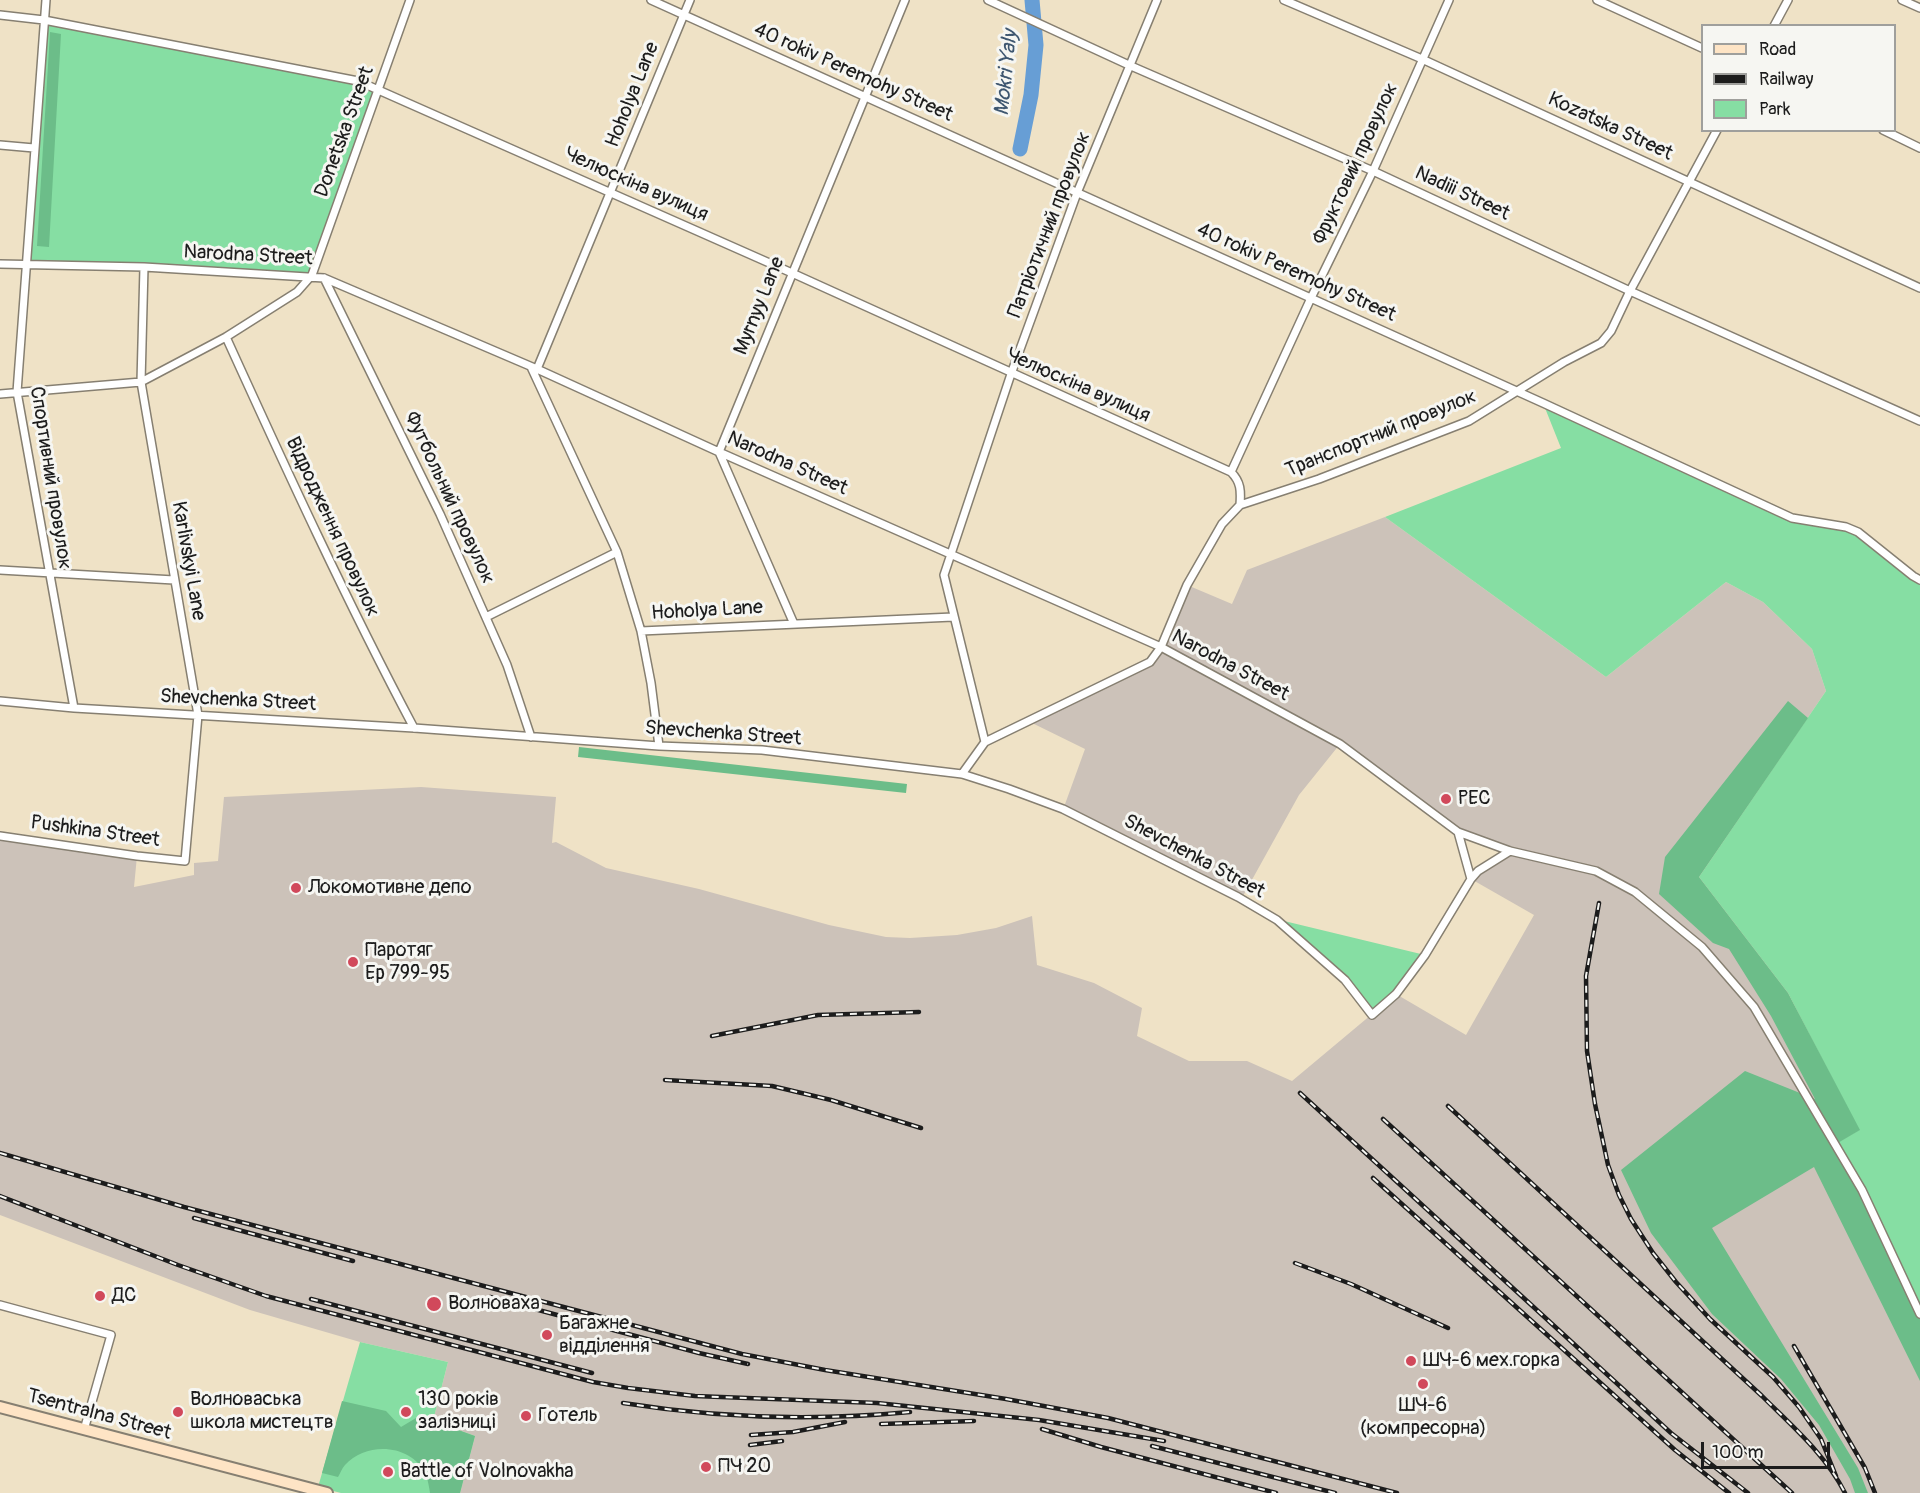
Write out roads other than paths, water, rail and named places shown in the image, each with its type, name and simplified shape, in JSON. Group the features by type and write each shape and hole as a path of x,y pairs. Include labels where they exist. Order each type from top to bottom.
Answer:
{"main road":[{"name":"Tsentralna Street","path":"0,1407 327,1493"}],"street":[{"name":"Спортивний провулок","path":"46,0 17,392 74,708"},
{"name":"Donetska Street","path":"312,276 410,0"},
{"name":"40 rokiv Peremohy Street","path":"651,0 1519,392 1792,518 1846,527 1858,532 1920,580"},
{"name":"Hoholya Lane","path":"690,0 611,192 534,368 618,552 641,631 953,617"},
{"name":"Myrnyy Lane","path":"719,452 905,0"},
{"name":"Nadiii Street","path":"988,0 1131,66 1373,171 1630,291 1920,421"},
{"name":"Патріотичний провулок","path":"985,742 944,575 1011,374 1077,192 1157,0"},
{"name":"Kozatska Street","path":"1284,0 1422,59 1920,288"},
{"name":"Фруктовий провулок","path":"1231,472 1311,298 1373,171 1449,0"},
{"path":"1597,0 1701,48"},
{"path":"1775,24 1788,0"},
{"path":"1902,0 1920,8"},
{"name":"Челюскіна вулиця","path":"0,15 44,20 358,81 792,273 1231,472"},
{"name":"Транспортний провулок","path":"1240,505 1319,479 1469,421 1564,362 1601,342 1611,331 1630,291 1716,132"},
{"path":"1887,132 1920,148"},
{"path":"0,145 34,148"},
{"name":"Narodna Street","path":"0,264 144,267 324,278 534,368 1161,647 1340,744 1458,832 1510,851 1596,871 1635,892 1702,947 1754,1007 1862,1190 1920,1314"},
{"name":"Karlіvskyi Lane","path":"144,267 141,382 198,715 185,861"},
{"path":"0,394 141,382 226,337 297,292 312,276"},
{"name":"Футбольний провулок","path":"324,278 440,514 511,674 531,737"},
{"name":"Відродження провулок","path":"226,337 363,632 414,728"},
{"path":"719,452 794,624"},
{"path":"962,774 985,742 1150,662 1161,647 1187,585 1222,524 1240,505 1241,491 1238,479 1231,472"},
{"path":"486,617 618,552"},
{"path":"0,570 174,580"},
{"path":"641,631 651,683 659,746"},
{"name":"Shevchenka Street","path":"0,701 74,708 414,728 659,746 762,750 962,774 1063,809 1238,897 1277,920 1345,980 1372,1015 1396,994 1425,955 1471,879"},
{"path":"1458,832 1471,879"},
{"name":"Pushkina Street","path":"0,836 185,861"},
{"path":"1471,879 1478,871 1510,851"},
{"path":"0,1305 111,1335 84,1430"}],"waterway":[{"name":"Mokri Yaly","path":"1020,149 1031,95 1036,45 1032,0"}],"railway":[{"path":"1599,903 1586,976 1587,1051 1608,1165 1619,1195 1653,1253 1676,1282 1710,1319 1773,1377 1799,1407 1821,1439 1836,1476"},
{"path":"712,1036 818,1015 919,1012"},
{"path":"665,1080 772,1086 831,1100 921,1128"},
{"path":"1300,1093 1671,1433 1748,1493"},
{"path":"1448,1106 1762,1396 1818,1454 1845,1493"},
{"path":"1383,1119 1792,1493"},
{"path":"0,1153 184,1207 742,1354 1108,1418 1397,1493"},
{"path":"1373,1178 1675,1450 1729,1493"},
{"path":"0,1196 178,1265 266,1296 593,1382 695,1396 877,1403 1039,1420 1164,1441"},
{"path":"194,1218 353,1261"},
{"path":"1295,1263 1351,1284 1448,1328"},
{"path":"490,1297 748,1364"},
{"path":"311,1299 592,1373"},
{"path":"1794,1346 1865,1468 1875,1493"},
{"path":"623,1403 730,1415 802,1417 910,1412"},
{"path":"881,1424 974,1421"},
{"path":"751,1435 793,1432 845,1422"},
{"path":"1042,1429 1276,1493"},
{"path":"750,1445 782,1441"},
{"path":"1152,1446 1335,1493"}],"place":[{"name":"РЕС","path":"1446,799"},
{"name":"Локомотивне депо","path":"296,888"},
{"name":"Паротяг Ер 799-95","path":"353,962"},
{"name":"ДС","path":"100,1296"},
{"name":"Волноваха","path":"434,1304"},
{"name":"Багажне відділення","path":"547,1335"},
{"name":"ШЧ-6 мех.горка","path":"1411,1361"},
{"name":"ШЧ-6 (компресорна)","path":"1423,1384"},
{"name":"Волноваська школа мистецтв","path":"178,1412"},
{"name":"130 років залізниці","path":"406,1412"},
{"name":"Готель","path":"526,1416"},
{"name":"ПЧ 20","path":"706,1467"},
{"name":"Battle of Volnovakha","path":"388,1472"}]}
